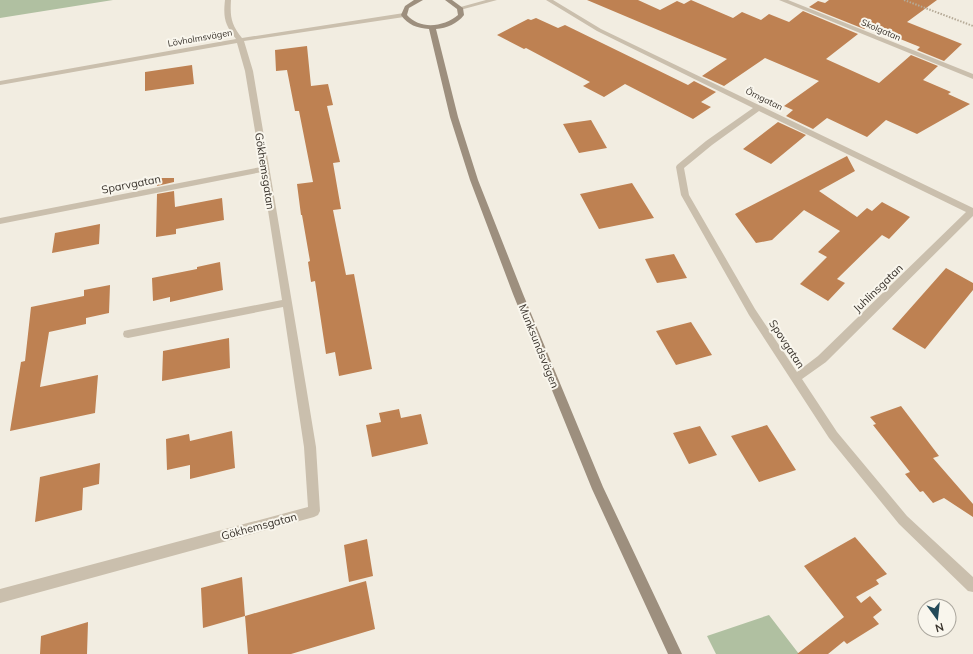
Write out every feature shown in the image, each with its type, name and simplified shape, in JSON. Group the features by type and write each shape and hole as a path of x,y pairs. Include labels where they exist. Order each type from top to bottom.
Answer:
{"street":[{"name":"Gökhemsgatan","path":"0,596 314,511 310,447 249,71 240,40 230,27 227,14 228,0"},
{"path":"420,0 409,5 405,9 404,15 413,24 432,27 443,26 454,21 460,15 460,8"},
{"path":"448,0 460,8 494,0"},
{"name":"Örngatan","path":"549,0 599,30 973,212"},
{"name":"Skolgatan","path":"782,0 973,78"},
{"name":"Lövholmsvägen","path":"0,83 240,40 404,15"},
{"name":"Munksundsvägen","path":"432,27 456,124 474,180 518,294 598,489 675,654"},
{"name":"Spovgatan","path":"759,107 709,142 680,167 685,195 752,312 833,435 903,520 973,586"},
{"name":"Sparvgatan","path":"0,221 265,169"},
{"name":"Juhlinsgatan","path":"796,378 822,359 973,212"},
{"path":"128,334 287,303"}],"path":[{"path":"904,0 973,26"}],"green space":[{"path":"0,0 113,0 0,18"},
{"path":"769,615 799,654 716,654 707,636"}],"building":[{"path":"587,0 638,0 660,10 677,1 684,4 691,0 733,18 742,12 761,20 769,14 789,22 803,11 858,34 826,59 879,83 911,55 938,66 923,80 951,92 948,94 970,104 917,134 886,120 867,137 827,118 813,129 786,116 793,110 784,106 819,81 765,58 724,86 702,76 727,59"},
{"path":"829,0 937,0 907,22 962,44 944,61 917,50 920,47 868,26 864,29 809,7 818,1 825,3"},
{"path":"536,18 558,28 565,25 688,85 694,81 716,92 701,102 711,107 693,119 625,84 604,97 583,86 590,82 526,48 524,49 497,35 528,19 531,20"},
{"path":"307,46 311,86 328,84 333,105 327,106 340,162 333,163 341,209 333,210 346,275 354,274 372,369 339,376 335,352 326,354 315,281 311,282 308,262 310,261 301,215 297,184 313,182 299,111 295,111 287,70 276,71 275,50"},
{"path":"192,65 194,84 145,91 145,72"},
{"path":"591,120 607,148 579,153 563,124"},
{"path":"778,122 806,135 771,164 743,149"},
{"path":"847,156 855,171 819,191 857,217 867,208 872,211 882,202 910,217 889,239 882,235 837,279 845,283 828,301 800,284 827,257 818,252 840,231 804,210 772,240 756,243 735,214"},
{"path":"157,178 174,178 174,182 157,186"},
{"path":"632,183 654,218 599,229 580,194"},
{"path":"174,191 175,207 222,198 224,220 176,229 176,234 156,237 157,194"},
{"path":"100,224 99,244 52,253 55,233"},
{"path":"674,254 687,278 657,283 645,259"},
{"path":"220,262 223,290 170,302 170,297 153,301 152,278 197,269 197,267"},
{"path":"946,268 973,283 973,290 925,349 892,329"},
{"path":"110,285 109,313 86,318 86,324 49,332 40,387 98,375 95,413 10,431 21,362 25,361 31,307 84,296 84,290"},
{"path":"691,322 712,355 676,365 656,331"},
{"path":"229,338 230,368 162,381 163,351"},
{"path":"901,406 939,456 933,458 973,504 973,517 944,498 933,503 923,491 920,492 905,474 910,472 873,425 876,424 870,417"},
{"path":"399,409 401,418 421,414 428,444 372,457 366,425 381,422 379,413"},
{"path":"767,425 796,470 759,482 731,436"},
{"path":"700,426 717,455 689,464 673,433"},
{"path":"232,431 235,468 190,479 190,465 167,470 166,439 189,434 190,441"},
{"path":"100,463 99,484 83,488 82,510 35,522 40,477"},
{"path":"855,537 887,574 876,580 879,584 856,597 861,603 870,596 882,610 873,617 879,624 847,644 844,641 828,654 797,654 844,617 804,566"},
{"path":"367,539 373,576 349,582 344,545"},
{"path":"242,577 245,616 203,628 201,588"},
{"path":"366,581 375,629 291,654 248,654 245,616"},
{"path":"88,622 87,654 40,654 41,636"}]}
